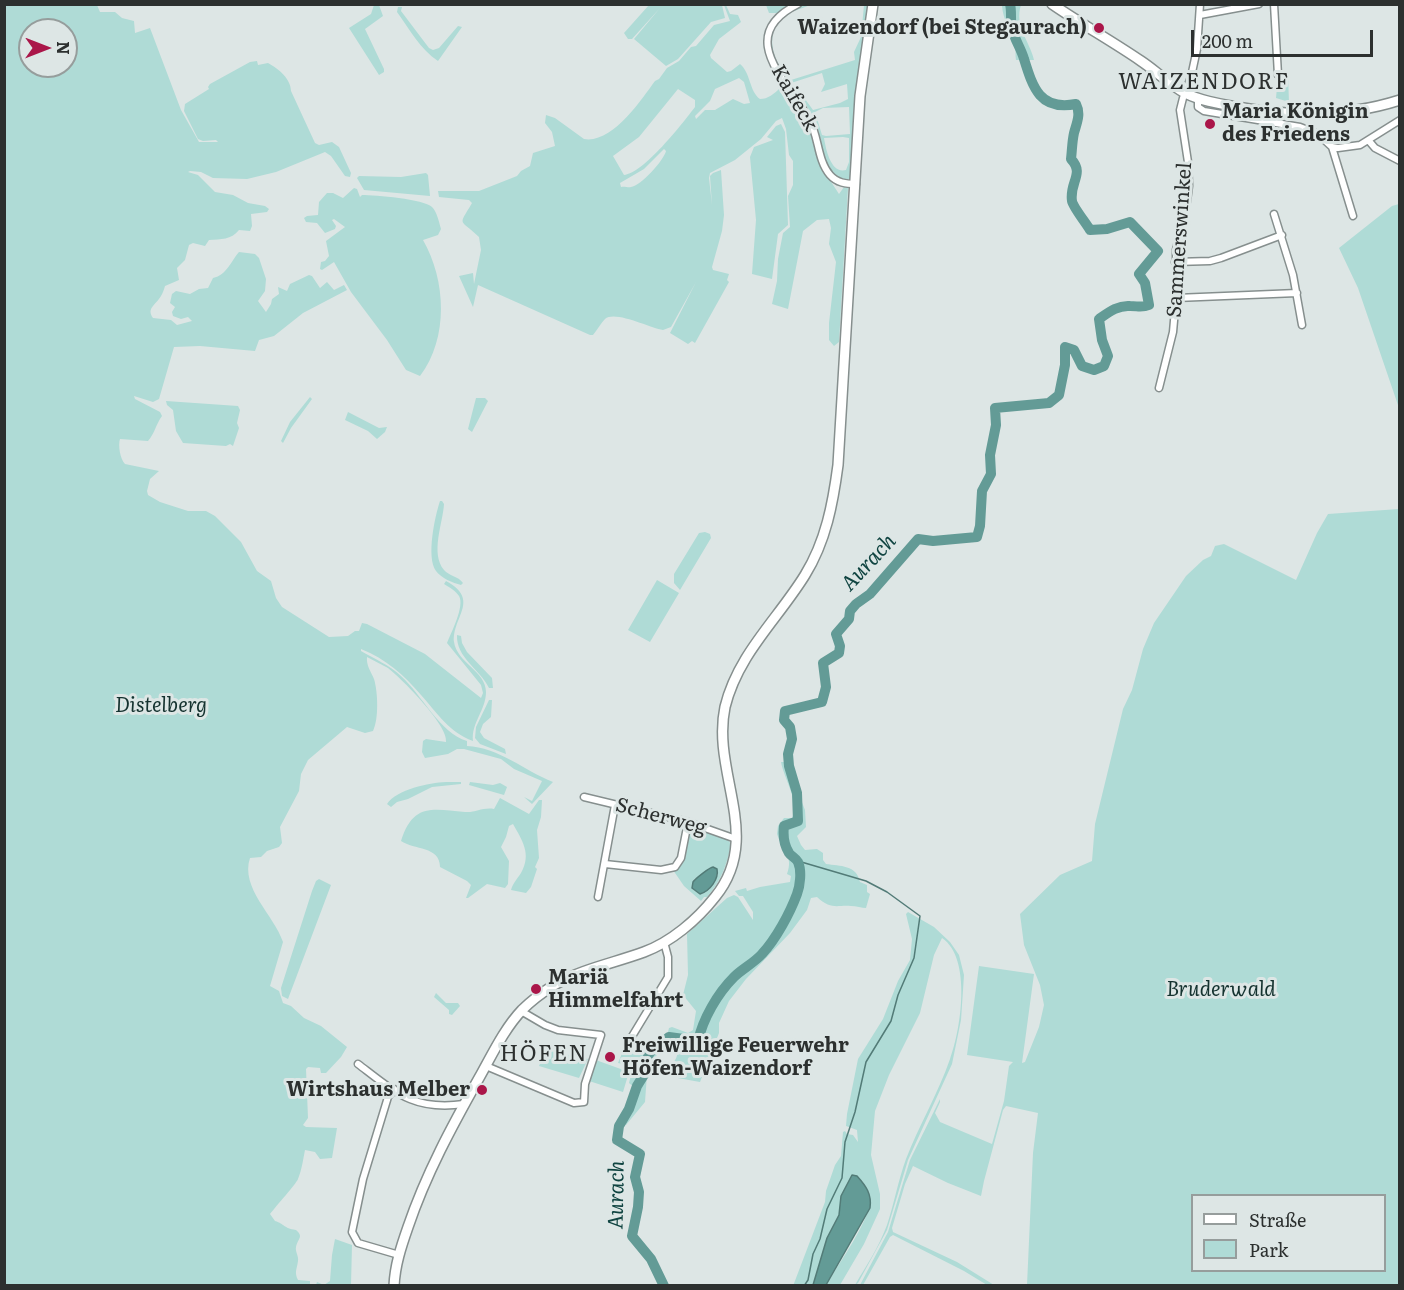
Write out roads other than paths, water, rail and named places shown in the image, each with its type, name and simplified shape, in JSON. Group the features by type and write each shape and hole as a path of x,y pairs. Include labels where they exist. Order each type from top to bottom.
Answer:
{"street":[{"name":"Kaifeck","path":"798,4 785,11 772,23 768,36 769,54 809,119 830,175 840,183 856,184"},
{"path":"1052,4 1140,60 1185,93 1198,98 1267,112 1304,114 1354,111 1400,100"},
{"name":"Sammerswinkel","path":"1159,388 1173,332 1176,298 1175,262 1189,186 1188,162 1180,117 1181,103 1195,63 1200,4"},
{"path":"1200,15 1259,4"},
{"path":"1274,4 1278,75"},
{"path":"394,1286 394,1271 418,1197 464,1104 501,1039 521,1011 535,998 570,977 646,951 664,942 693,919 714,898 723,886 733,862 737,835 736,815 724,750 723,729 728,696 747,654 806,574 816,556 830,516 834,494 838,465 860,96 873,5"},
{"path":"1198,98 1198,107 1204,111 1300,127 1318,134 1332,147 1353,216"},
{"path":"1332,147 1353,147 1369,141 1400,120"},
{"path":"1369,141 1375,148 1400,161"},
{"path":"1274,214 1297,293 1302,325"},
{"path":"1175,262 1210,261 1282,236"},
{"path":"1176,298 1297,293"},
{"name":"Scherweg","path":"584,797 737,835"},
{"path":"598,897 615,805"},
{"path":"605,864 661,870 675,867 681,858 688,822"},
{"path":"628,1043 668,977 668,957 664,942"},
{"path":"486,1066 574,1103 584,1102 585,1084 601,1035 558,1030 544,1025 521,1011"},
{"path":"358,1064 394,1089 421,1104 447,1106 464,1104"},
{"path":"394,1089 388,1097 363,1179 352,1232 358,1243 399,1255"}],"waterway":[{"name":"Aurach","path":"664,1286 651,1259 632,1236 638,1207 639,1192 635,1177 640,1154 617,1140 619,1126 629,1109 637,1086 650,1065 648,1054 669,1037 698,1041 703,1024 716,999 734,977 767,948 782,926 794,901 799,887 800,870 798,862 786,847 784,826 798,821 797,793 789,766 788,754 792,739 790,727 784,720 785,711 822,702 826,687 823,663 839,653 840,646 836,634 849,619 850,611 856,604 870,594 918,539 933,541 977,537 982,491 991,474 990,455 996,425 995,408 1049,403 1059,395 1065,365 1065,347 1074,350 1082,366 1094,370 1104,366 1108,356 1102,340 1099,319 1122,307 1149,305 1145,283 1139,274 1158,251 1130,222 1107,229 1090,230 1075,207 1072,194 1077,169 1071,159 1073,136 1078,118 1076,104 1054,104 1040,95 1035,88 1013,32 1010,4"},
{"path":"798,861 866,881 887,892 920,916 914,958 898,995 891,1021 866,1062 855,1112 845,1142 842,1178 827,1209 820,1239 813,1254 808,1280 804,1286"}],"place":[{"name":"Waizendorf (bei Stegaurach)","path":"1099,28"},
{"name":"Maria Königin des Friedens","path":"1210,124"},
{"name":"Mariä Himmelfahrt","path":"536,989"},
{"name":"Freiwillige Feuerwehr Höfen-Waizendorf","path":"610,1057"},
{"name":"Wirtshaus Melber","path":"482,1090"}],"district":[{"name":"WAIZENDORF","path":"1204,83"},
{"name":"HÖFEN","path":"544,1055"}],"park label":[{"name":"Distelberg","path":"161,706"},
{"name":"Bruderwald","path":"1221,990"}]}
